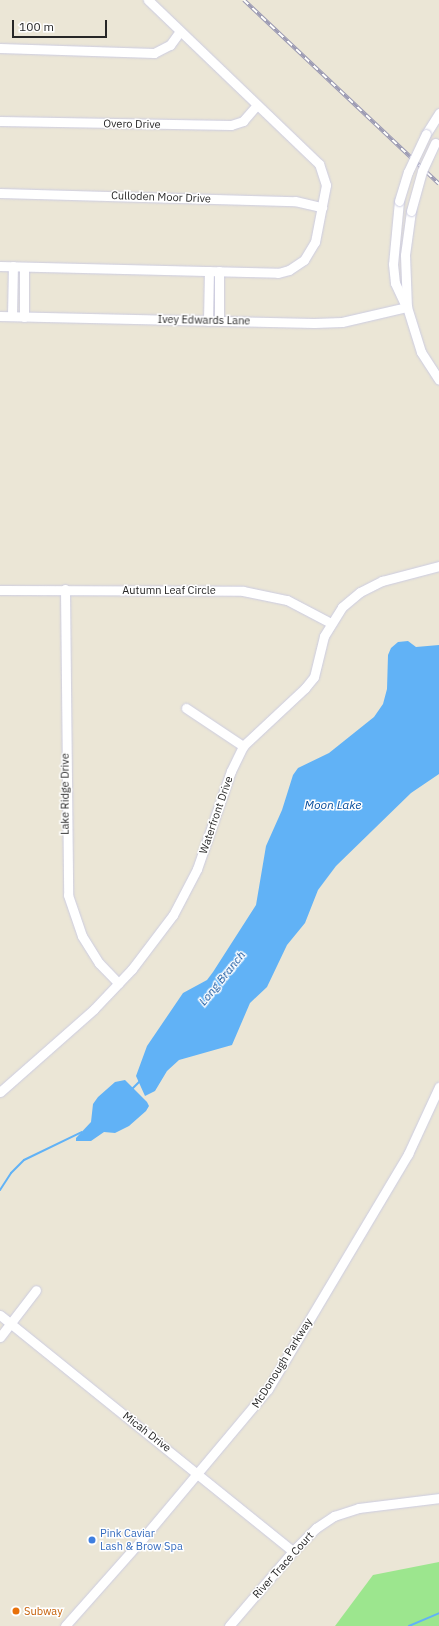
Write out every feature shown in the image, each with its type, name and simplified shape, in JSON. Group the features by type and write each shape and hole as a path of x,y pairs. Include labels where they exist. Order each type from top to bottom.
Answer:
{"street":[{"path":"0,266 278,273 298,265 304,260 315,242 326,180 319,164 148,0"},
{"path":"0,48 154,53 170,45 180,31"},
{"name":"Overo Drive","path":"0,121 231,125 243,121 257,105"},
{"path":"439,113 426,134 408,172 400,201 393,264 395,283 407,307 421,352 439,380"},
{"path":"407,307 405,255 411,211 422,171 437,140"},
{"name":"Culloden Moor Drive","path":"0,193 295,201 322,207"},
{"path":"12,316 13,266"},
{"path":"24,267 24,317"},
{"path":"208,321 209,271"},
{"path":"219,271 219,321"},
{"name":"Ivey Edwards Lane","path":"0,316 208,321 342,322 407,307"},
{"name":"Waterfront Drive","path":"1,1087 70,1032 118,983 155,941 185,895 202,857 231,771 243,746 305,688 314,677 324,636 342,607 360,592 382,581 439,566"},
{"name":"Autumn Leaf Circle","path":"0,590 243,591 287,600 331,623"},
{"name":"Lake Ridge Drive","path":"65,590 68,895 71,911 82,936 99,963 118,983"},
{"path":"186,708 243,746"},
{"name":"McDonough Parkway","path":"65,1626 251,1412 275,1378 408,1154 439,1087"},
{"path":"0,1337 36,1290"},
{"name":"Micah Drive","path":"0,1315 199,1472 293,1551"},
{"name":"River Trace Court","path":"229,1626 293,1551 316,1528 347,1510 439,1498"}],"green space":[{"path":"439,1562 439,1626 335,1626 373,1575"}],"water":[{"name":"Moon Lake","path":"408,641 416,647 439,645 439,774 411,793 336,866 318,890 305,923 287,945 267,987 250,1003 232,1045 179,1060 167,1071 155,1091 145,1096 136,1076 147,1046 183,993 207,980 256,905 266,846 282,810 293,775 298,768 329,753 374,717 383,704 387,689 388,655 391,648 398,642"},
{"path":"125,1080 147,1102 149,1106 146,1111 129,1126 115,1133 104,1132 91,1141 76,1141 76,1138 91,1122 93,1104 98,1097 115,1082"}],"waterway":[{"name":"Long Branch","path":"132,1089 140,1081"},
{"name":"Long Branch","path":"0,1190 11,1173 24,1160 82,1132"},
{"path":"409,1626 439,1613"}],"railway":[{"path":"244,0 439,184"}],"place":[{"name":"Pink Caviar Lash & Brow Spa","path":"92,1540"},
{"name":"Subway","path":"16,1611"}]}
